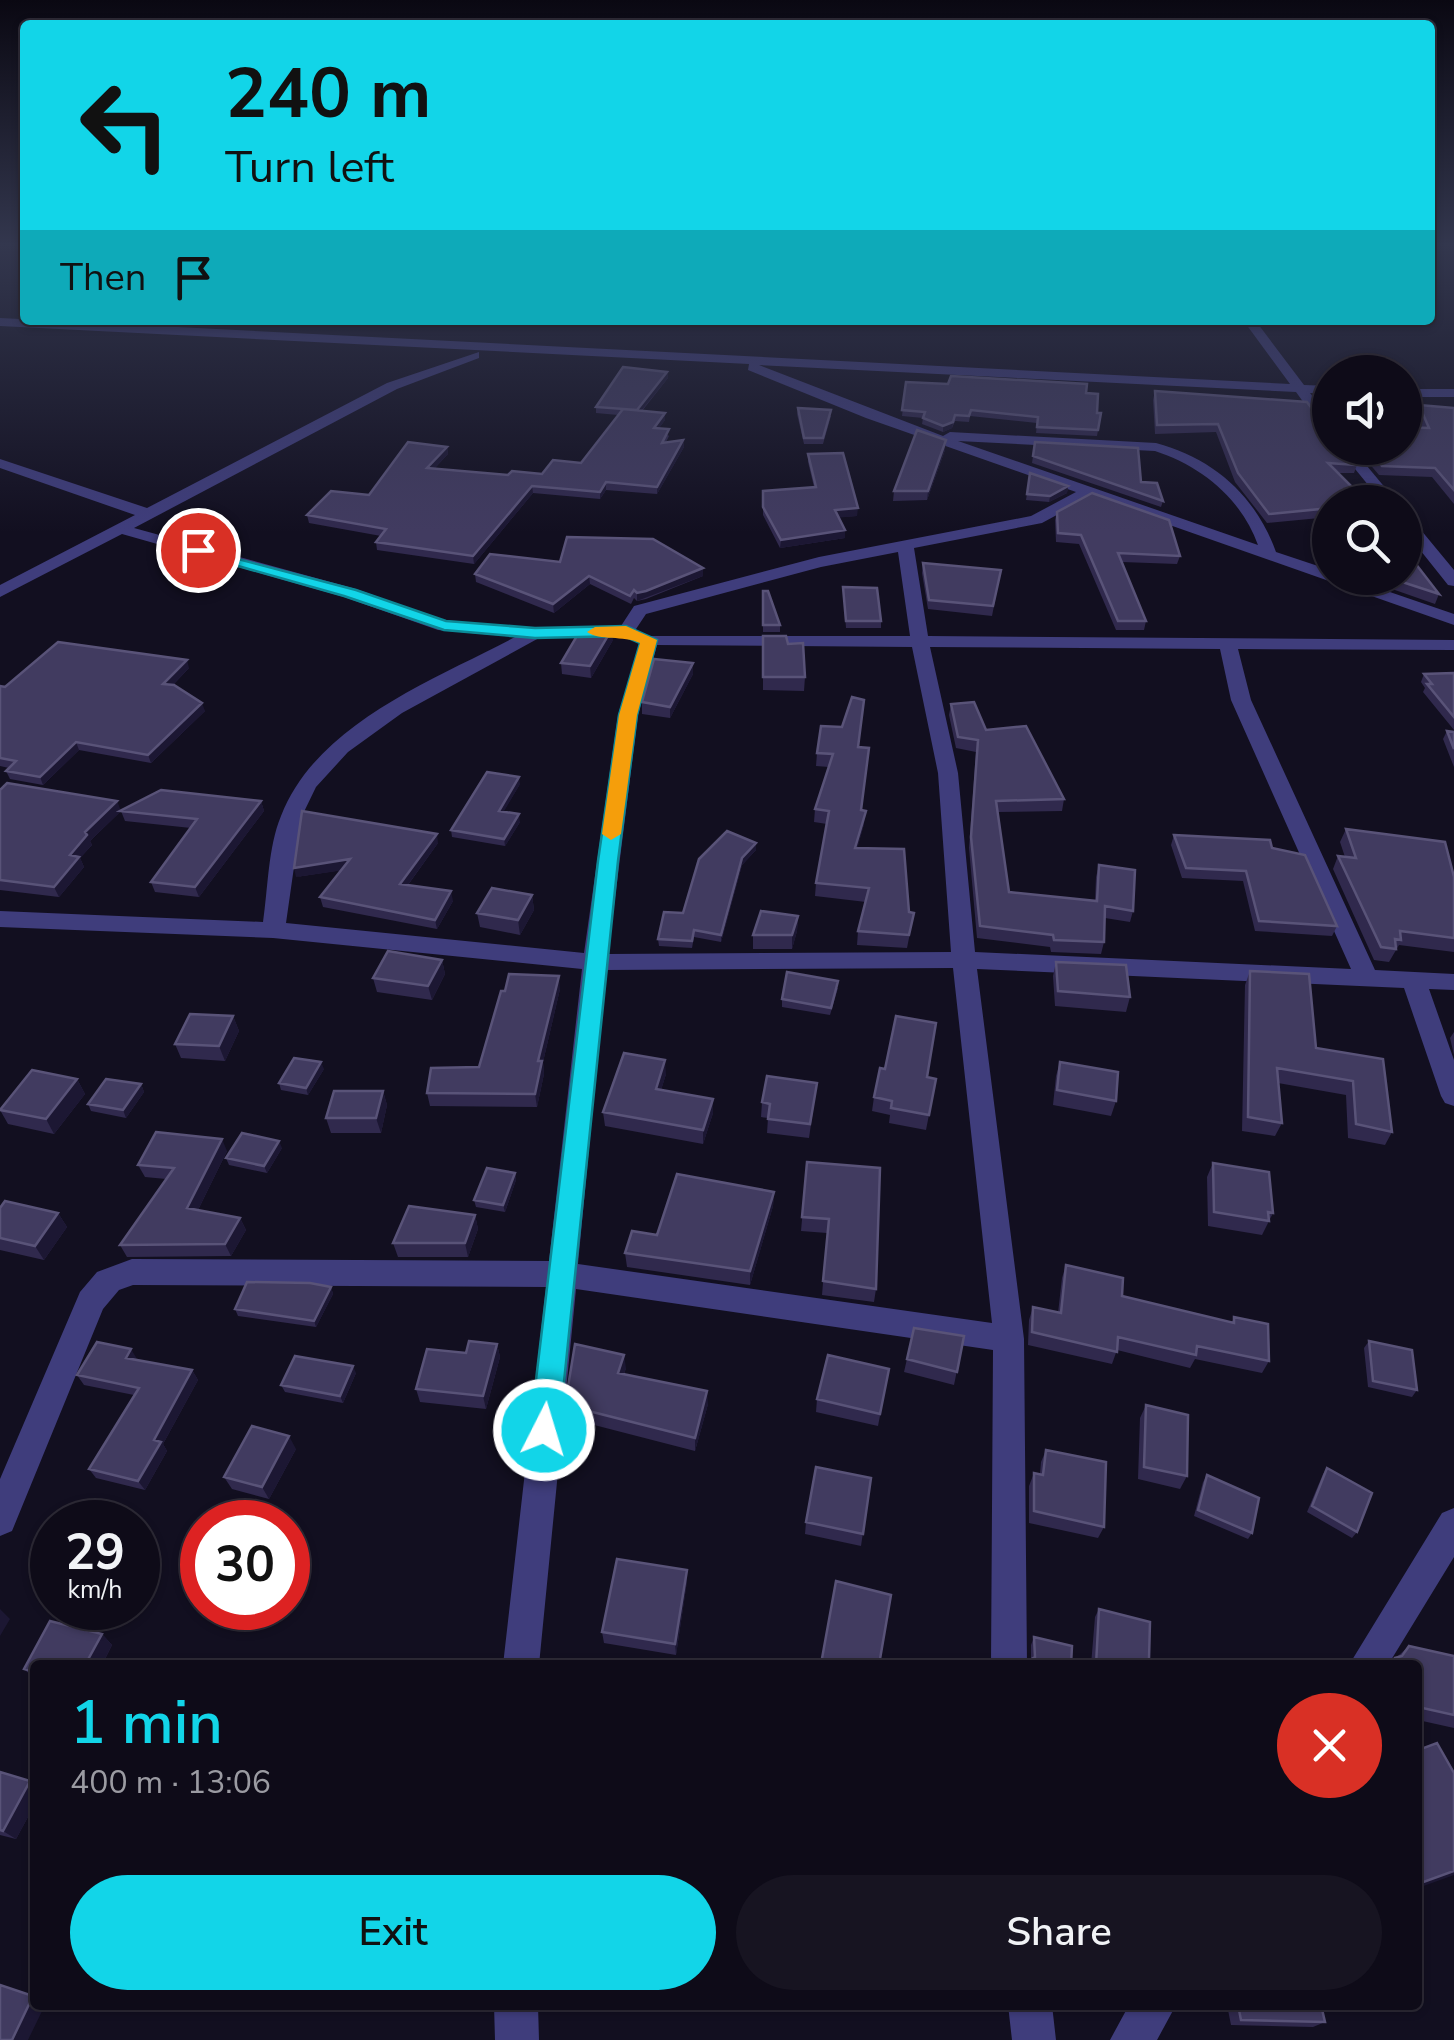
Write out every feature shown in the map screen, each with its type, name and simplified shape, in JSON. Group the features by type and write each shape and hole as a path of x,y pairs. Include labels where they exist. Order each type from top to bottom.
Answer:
{"street":[{"path":"186,342 395,365 440,365 503,348"},
{"path":"1264,342 1312,406"},
{"path":"0,592 149,514 395,365 503,348 1312,389"},
{"path":"734,360 871,415 1312,570"},
{"path":"1422,393 1454,393"},
{"path":"935,437 981,435 1044,443 1156,447 1179,452 1200,462 1261,525 1268,554"},
{"path":"0,463 149,514"},
{"path":"1360,465 1376,485"},
{"path":"521,1660 595,962 640,610 820,562 1036,520 1090,490"},
{"path":"121,529 350,593 444,626 637,636 1454,646"},
{"path":"1422,542 1454,581"},
{"path":"906,547 920,641 948,773 964,960 1010,1340 1009,1660"},
{"path":"1383,595 1454,620"},
{"path":"273,930 290,818 307,785 341,748 395,709 535,633"},
{"path":"1228,643 1240,700 1366,976"},
{"path":"0,919 273,930 595,962 964,960 1454,982"},
{"path":"1413,980 1454,1096"},
{"path":"0,1519 91,1301 108,1281 132,1272 560,1274 1010,1340"},
{"path":"1371,1660 1454,1525"},
{"path":"516,2010 517,2040"},
{"path":"1031,2010 1034,2040"},
{"path":"1132,2040 1151,2010"}],"building":[{"path":"623,367 667,372 637,410 596,407"},
{"path":"951,376 1087,384 1086,393 1098,394 1098,430 1037,427 1038,417 971,410 969,416 955,415 953,422 943,426 923,418 925,412 902,410 906,382 948,384"},
{"path":"1155,391 1307,402 1312,409 1312,465 1330,465 1350,485 1312,485 1312,510 1269,514 1238,473 1218,424 1157,425"},
{"path":"1422,405 1454,408 1454,490 1435,468 1381,465 1422,465 1422,428 1429,428"},
{"path":"798,408 831,410 823,438 804,438"},
{"path":"623,409 665,413 654,428 669,429 662,443 683,440 657,487 606,482 600,492 532,486 473,556 376,542 386,529 307,515 331,491 369,495 408,442 447,447 427,468 542,474 553,460 581,463"},
{"path":"917,430 946,440 928,491 894,491"},
{"path":"1035,442 1138,448 1141,482 1157,483 1163,501 1033,456"},
{"path":"843,453 858,508 835,510 845,530 781,540 763,507 763,491 816,487 808,454"},
{"path":"1030,473 1068,486 1050,496 1027,494"},
{"path":"1092,493 1169,520 1180,556 1118,553 1146,621 1118,621 1081,535 1058,533 1057,512"},
{"path":"567,537 653,539 703,568 646,591 634,590 630,596 589,576 553,604 475,574 490,554 560,562"},
{"path":"923,563 1001,570 993,606 929,600"},
{"path":"1422,572 1439,594 1422,588"},
{"path":"843,587 877,588 881,621 846,621"},
{"path":"763,591 768,591 780,625 763,625"},
{"path":"581,629 612,629 590,666 561,663"},
{"path":"763,636 786,636 788,644 803,643 805,677 763,677"},
{"path":"58,642 187,660 163,684 174,685 202,703 148,755 76,742 40,777 6,771 16,761 0,758 0,686 5,687"},
{"path":"654,659 693,663 670,707 642,702"},
{"path":"1454,673 1454,717 1427,684 1432,684 1424,674"},
{"path":"852,697 864,700 858,747 869,748 861,810 866,811 855,848 904,849 909,912 914,913 909,935 858,931 869,888 816,883 829,811 815,809 833,754 817,753 821,726 842,727"},
{"path":"974,702 986,730 1026,726 1064,799 996,801 1009,892 1097,901 1099,865 1135,870 1133,911 1105,906 1104,942 1054,940 1053,935 980,926 971,837 978,740 958,737 951,704"},
{"path":"487,772 519,777 499,811 519,814 504,839 451,830"},
{"path":"7,783 117,801 85,832 87,835 70,855 79,857 54,887 0,880 0,790"},
{"path":"161,790 261,801 195,887 151,882 197,819 120,811"},
{"path":"302,811 437,834 400,884 451,891 435,920 320,897 350,859 294,868"},
{"path":"1346,829 1445,842 1454,877 1454,938 1400,931 1401,940 1395,939 1396,949 1381,947 1338,856 1356,858"},
{"path":"727,831 756,843 742,858 721,935 694,930 692,941 658,939 664,912 683,913 699,859"},
{"path":"1174,835 1270,840 1272,848 1305,855 1337,926 1259,921 1246,871 1186,868"},
{"path":"492,888 532,895 518,920 477,913"},
{"path":"761,911 798,916 792,935 753,935"},
{"path":"388,951 442,960 428,986 373,978"},
{"path":"1056,962 1126,965 1130,997 1058,991"},
{"path":"1250,971 1309,974 1316,1048 1383,1059 1392,1132 1356,1124 1353,1081 1277,1068 1282,1123 1248,1117"},
{"path":"787,972 838,981 831,1008 782,999"},
{"path":"509,974 559,976 538,1061 542,1061 535,1094 427,1093 431,1068 479,1067"},
{"path":"190,1014 233,1016 219,1046 175,1044"},
{"path":"896,1016 936,1023 927,1077 936,1079 929,1115 891,1108 892,1101 874,1097 880,1068 885,1069"},
{"path":"624,1053 665,1060 656,1089 713,1099 703,1130 603,1112"},
{"path":"294,1058 321,1062 306,1088 279,1083"},
{"path":"1060,1062 1118,1072 1116,1101 1057,1090"},
{"path":"32,1070 77,1079 46,1119 0,1110"},
{"path":"767,1076 817,1083 810,1124 768,1119 770,1104 762,1102"},
{"path":"106,1079 141,1084 123,1110 88,1104"},
{"path":"334,1091 383,1091 376,1118 326,1118"},
{"path":"156,1132 222,1139 187,1208 240,1218 225,1244 120,1245 174,1168 138,1165"},
{"path":"242,1133 279,1141 264,1166 226,1158"},
{"path":"807,1162 880,1168 876,1289 823,1281 829,1219 802,1217"},
{"path":"1213,1163 1269,1172 1273,1213 1268,1212 1269,1221 1214,1212"},
{"path":"487,1168 515,1173 503,1205 474,1200"},
{"path":"677,1174 774,1192 750,1271 625,1253 632,1231 657,1235"},
{"path":"5,1201 58,1213 35,1246 0,1238 0,1208"},
{"path":"409,1206 475,1215 465,1243 393,1243"},
{"path":"1066,1265 1123,1278 1122,1296 1234,1323 1234,1317 1268,1324 1269,1361 1197,1346 1196,1355 1118,1337 1117,1352 1032,1332 1033,1307 1061,1313"},
{"path":"247,1282 331,1287 314,1321 235,1309"},
{"path":"914,1328 964,1336 957,1372 907,1359"},
{"path":"469,1341 497,1344 483,1396 416,1389 427,1349 466,1353"},
{"path":"1369,1341 1412,1350 1417,1390 1373,1381"},
{"path":"97,1342 131,1349 126,1358 192,1370 154,1440 161,1442 138,1481 89,1469 139,1388 77,1375"},
{"path":"575,1344 624,1355 618,1373 707,1391 695,1438 565,1405"},
{"path":"828,1355 889,1369 880,1414 817,1399"},
{"path":"295,1356 353,1366 340,1396 281,1385"},
{"path":"1146,1405 1188,1415 1187,1476 1144,1467"},
{"path":"252,1426 289,1436 262,1487 224,1477"},
{"path":"1046,1450 1106,1462 1104,1527 1034,1511 1034,1473 1043,1475"},
{"path":"816,1467 871,1478 863,1534 806,1522"},
{"path":"1327,1468 1372,1493 1357,1532 1312,1506"},
{"path":"1207,1475 1259,1498 1252,1533 1198,1510"},
{"path":"617,1559 687,1570 675,1644 602,1632"},
{"path":"836,1581 891,1595 880,1660 822,1660"},
{"path":"1099,1609 1150,1622 1149,1659 1154,1660 1096,1660"},
{"path":"45,1630 102,1634 88,1660 30,1660 30,1671 24,1669"},
{"path":"1034,1637 1072,1646 1071,1660 1030,1660 1035,1657"},
{"path":"1409,1646 1454,1656 1454,1715 1422,1708 1422,1660 1395,1660"},
{"path":"1437,1743 1454,1773 1454,1871 1422,1883 1422,1749"},
{"path":"0,1772 30,1781 3,1831 0,1830"},
{"path":"0,1985 30,1995 30,2002 12,2040 0,2040"},
{"path":"1239,2010 1322,2010 1325,2022 1241,2020"}],"slow traffic":[{"path":"595,632 626,631 648,640 628,715 611,834"}],"route":[{"path":"198,550 350,593 444,626 535,633 626,631 648,640 628,715 608,861 544,1430"}]}
